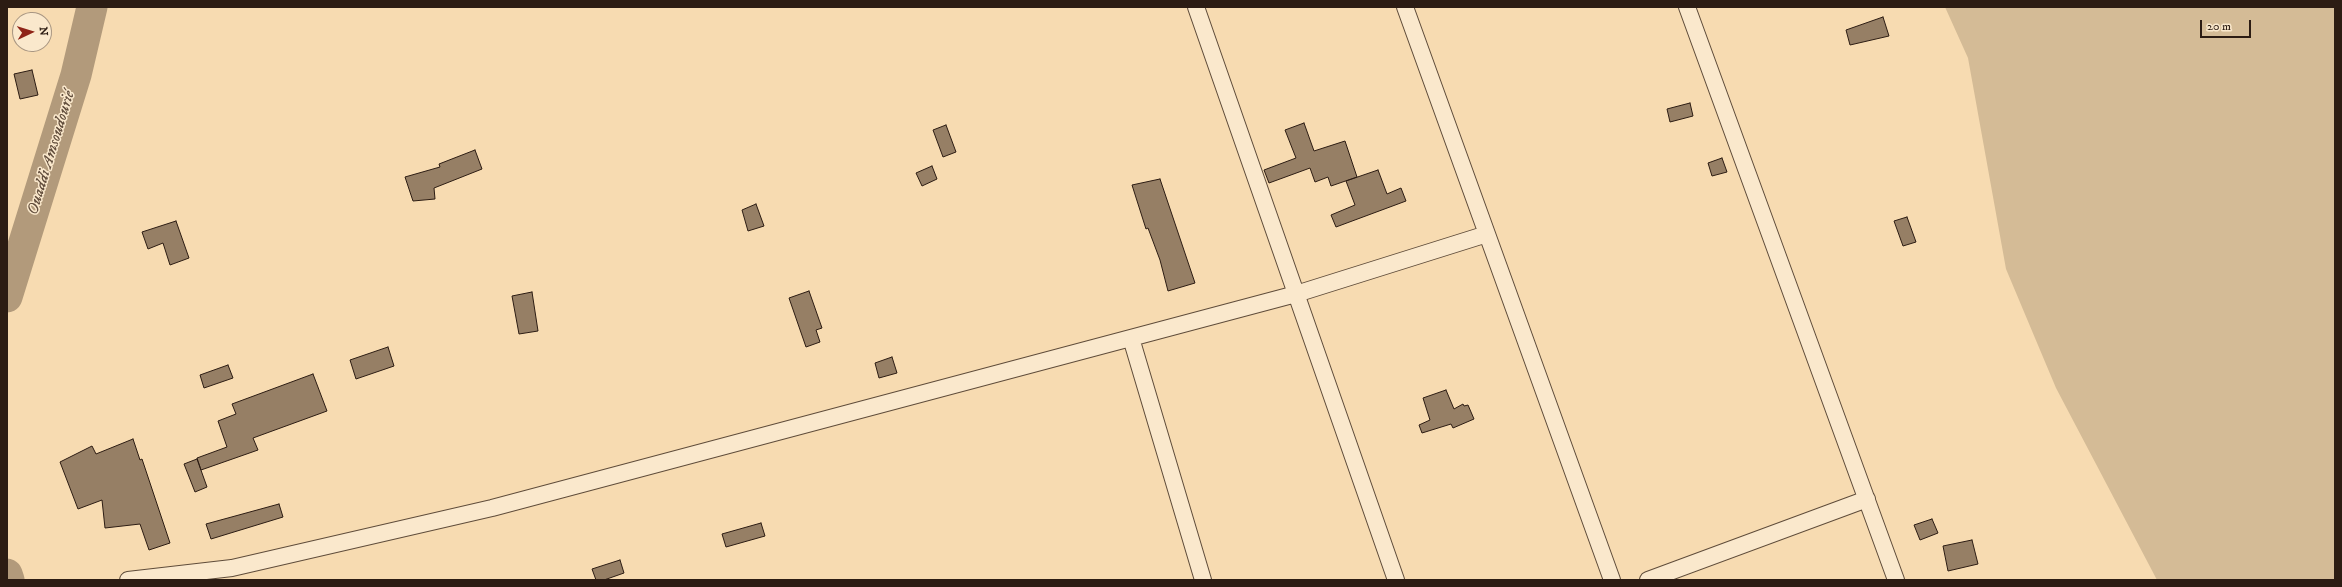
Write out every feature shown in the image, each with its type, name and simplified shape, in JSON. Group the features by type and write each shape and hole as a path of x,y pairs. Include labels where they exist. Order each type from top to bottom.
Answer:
{"street":[{"path":"1196,7 1396,580"},
{"path":"1405,7 1612,580"},
{"path":"1687,7 1896,580"},
{"path":"128,580 230,574 492,508 1296,294 1487,234"},
{"path":"1131,338 1203,580"},
{"path":"1648,580 1867,499"}],"shaded area":[{"path":"1945,7 2335,7 2335,580 2157,580 2056,388 2006,269 1968,58"}],"building":[{"path":"1883,17 1889,36 1850,45 1846,30"},
{"path":"32,70 38,95 20,99 14,74"},
{"path":"1690,103 1693,116 1670,122 1667,109"},
{"path":"1304,123 1314,151 1345,141 1357,177 1331,186 1328,177 1315,182 1310,168 1269,183 1264,170 1296,158 1285,130"},
{"path":"946,125 956,152 943,157 933,130"},
{"path":"475,150 482,169 434,188 435,199 413,201 405,177 440,167 439,164"},
{"path":"1722,158 1727,172 1712,176 1708,163"},
{"path":"932,166 937,179 922,186 916,173"},
{"path":"1378,170 1387,194 1401,188 1406,201 1336,227 1331,215 1355,205 1346,181"},
{"path":"1160,179 1195,283 1168,291 1160,260 1148,228 1146,229 1132,185"},
{"path":"756,204 764,226 748,231 742,210"},
{"path":"1907,217 1916,242 1903,246 1894,221"},
{"path":"176,221 189,258 170,265 163,243 148,249 142,232"},
{"path":"809,291 822,328 816,330 820,342 806,347 789,298"},
{"path":"532,292 538,331 519,334 512,296"},
{"path":"388,347 394,366 356,379 350,360"},
{"path":"892,357 897,373 879,378 875,363"},
{"path":"228,365 233,378 204,388 200,375"},
{"path":"313,374 327,411 253,438 258,450 201,470 197,458 227,447 218,421 236,414 232,404"},
{"path":"1446,390 1454,409 1463,404 1464,406 1468,405 1474,419 1453,428 1451,424 1422,433 1419,425 1430,420 1423,398"},
{"path":"133,439 140,460 142,459 170,543 149,550 140,524 105,528 102,500 78,509 60,462 92,446 96,454"},
{"path":"197,459 207,487 195,492 184,464"},
{"path":"279,504 283,517 211,539 206,524"},
{"path":"1932,519 1938,533 1920,540 1914,525"},
{"path":"761,523 765,536 726,547 722,534"},
{"path":"1972,540 1978,564 1948,571 1943,546"},
{"path":"620,560 624,573 604,580 596,580 592,569"}],"waterway":[{"name":"Ouaddi Amsoudourié","path":"7,297 76,75 92,7"},
{"name":"Ouaddi Amsoudourié","path":"7,574 9,580"}]}
